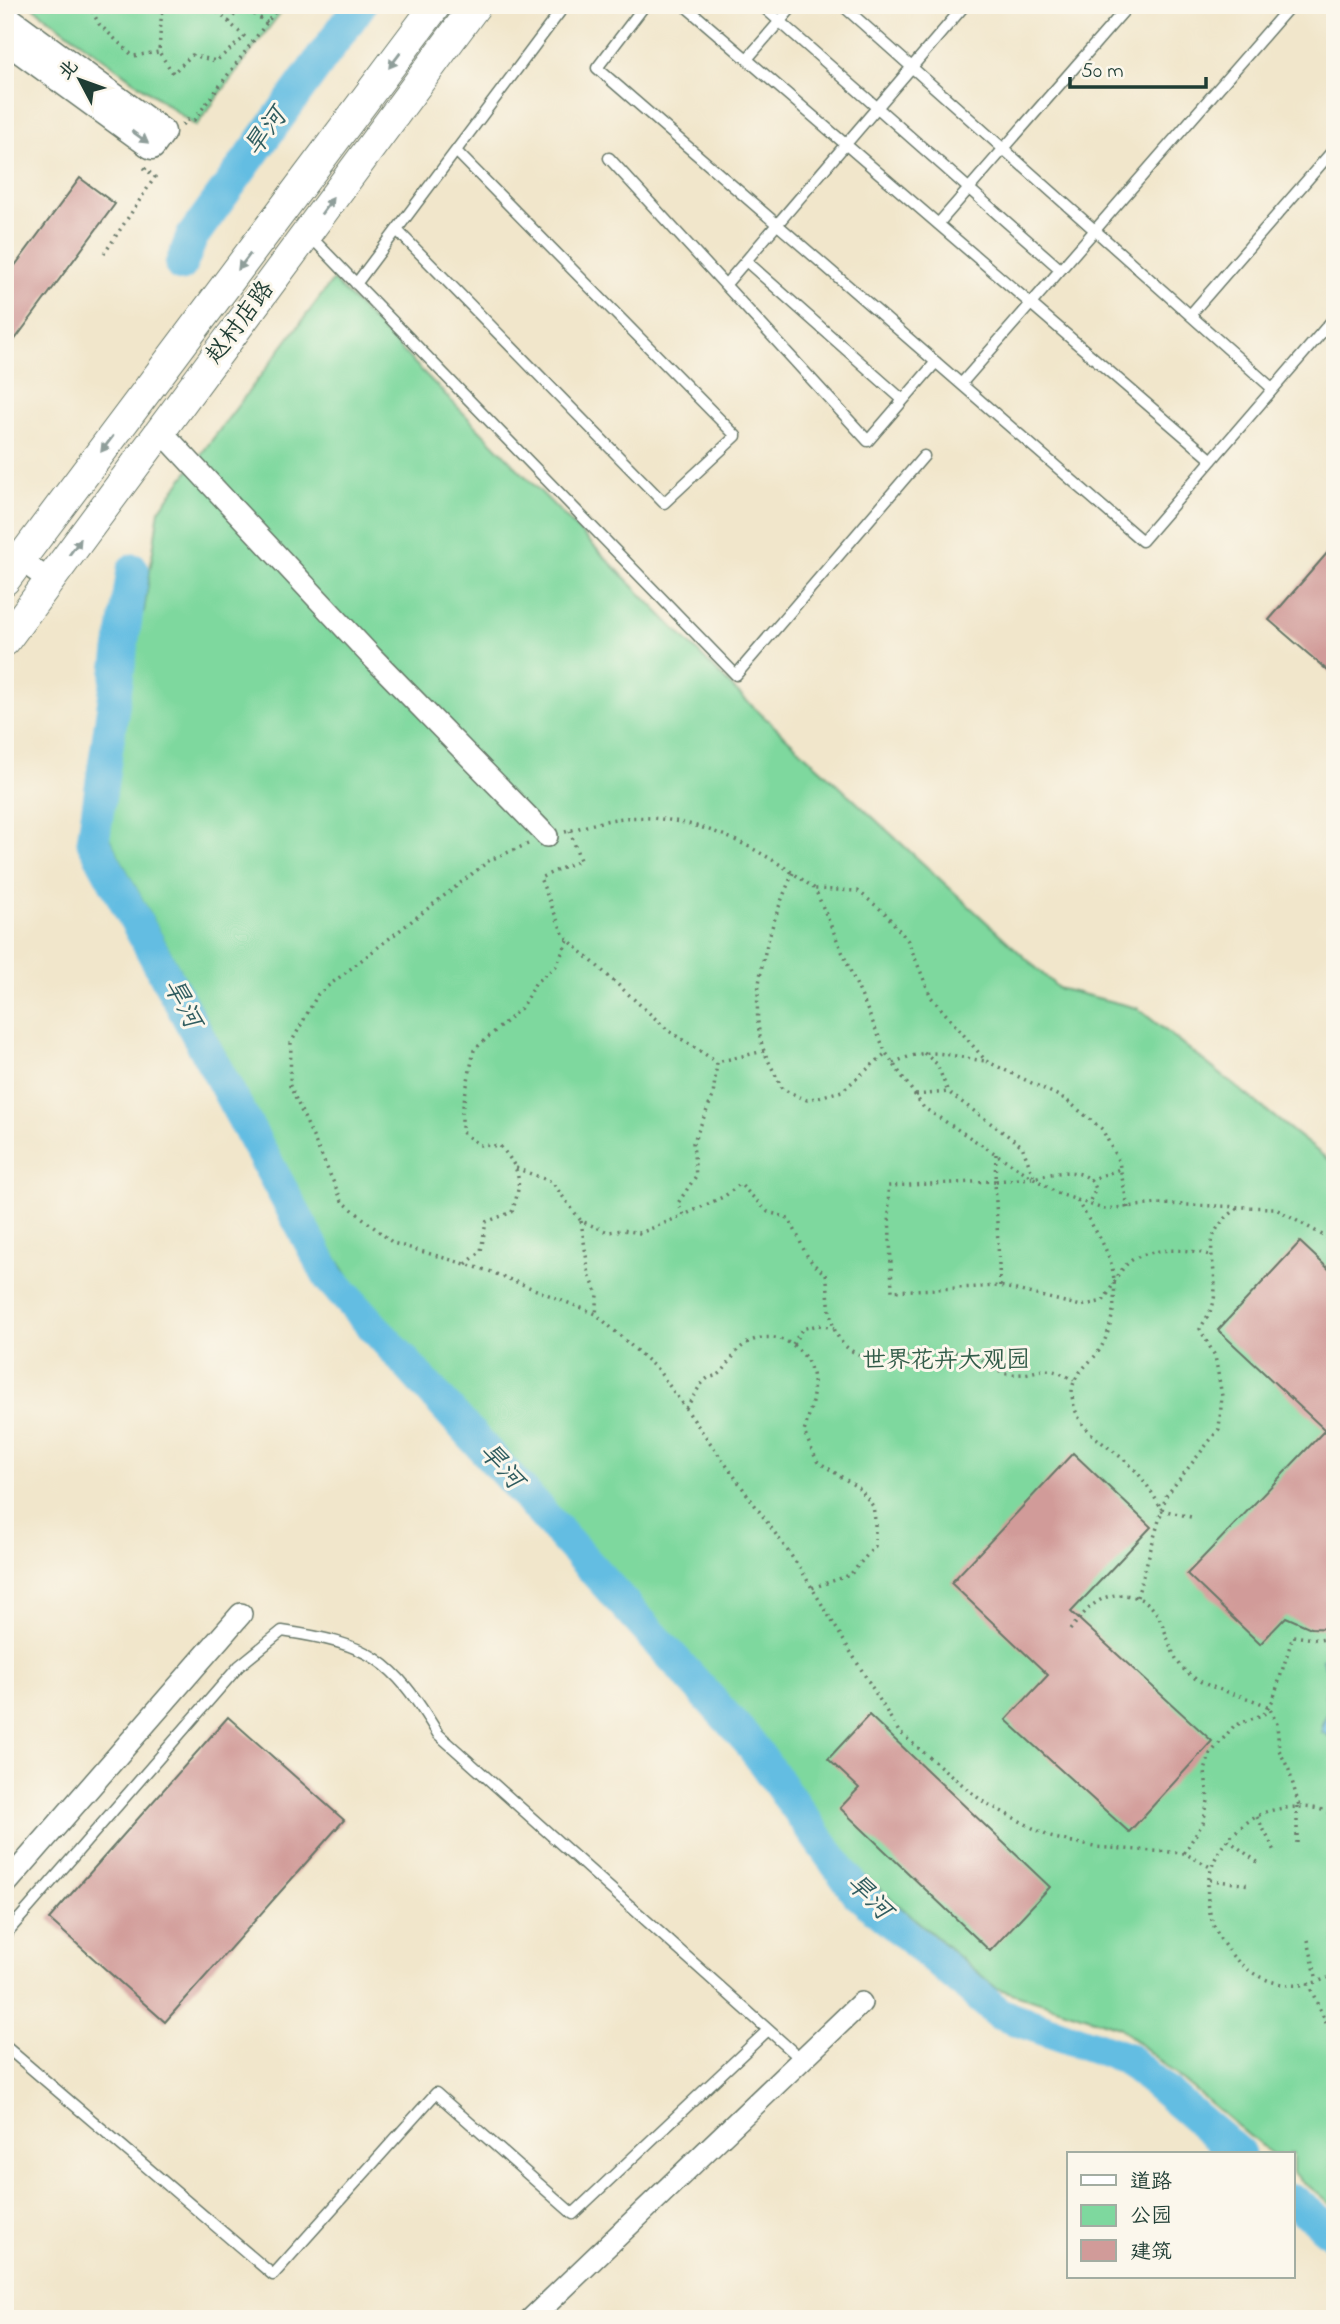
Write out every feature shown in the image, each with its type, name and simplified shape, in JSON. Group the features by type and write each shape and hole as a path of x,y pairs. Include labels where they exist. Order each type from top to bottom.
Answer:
{"main road":[{"name":"赵村店路","path":"10,563 436,5"},
{"name":"赵村店路","path":"5,641 476,5"}],"street":[{"path":"5,17 162,132 152,146 5,39"},
{"path":"161,431 371,656 547,836"},
{"path":"10,563 50,582"},
{"path":"5,1885 241,1614"},
{"path":"531,2319 861,2003"}],"lane":[{"path":"356,284 565,5"},
{"path":"645,5 597,68 1142,541 1335,317"},
{"path":"684,5 1212,460"},
{"path":"761,5 1060,269"},
{"path":"747,59 794,5"},
{"path":"842,5 1273,389"},
{"path":"726,284 965,5"},
{"path":"938,224 1129,5"},
{"path":"961,384 1291,5"},
{"path":"1190,315 1335,148"},
{"path":"397,230 664,503 736,436 456,151"},
{"path":"609,158 868,440 936,362"},
{"path":"307,233 736,675 924,456"},
{"path":"746,261 903,400"},
{"path":"5,1935 239,1666 282,1631 332,1638 370,1654 410,1688 438,1734 802,2060"},
{"path":"5,2046 273,2275 436,2093 573,2214 768,2030"}],"path":[{"path":"89,5 99,24 133,56 159,52"},
{"path":"162,5 159,52 173,73 192,55 216,61 245,37 210,5"},
{"path":"178,131 186,120 194,120 280,5"},
{"path":"229,22 241,6 268,23"},
{"path":"104,254 155,177 145,169 150,163"},
{"path":"1212,1868 1184,1853 1094,1847 1050,1838 982,1801 900,1732 812,1588 658,1370 596,1314 466,1264 393,1243 342,1200 290,1086 291,1043 318,994 490,860 547,836 621,818 675,819 749,845 815,889 886,1053 924,1108 1034,1178 1076,1200 1103,1209 1158,1204 1274,1208 1335,1242"},
{"path":"570,831 580,860 540,878 568,940 668,1031 717,1062 764,1051"},
{"path":"793,873 782,898 762,967 758,1006 764,1051 782,1090 807,1100 842,1091 886,1053"},
{"path":"815,889 858,891 885,913 908,941 931,997 986,1061"},
{"path":"466,1264 481,1251 486,1222 512,1212 520,1186 516,1168 500,1146 478,1145 462,1132 462,1111 474,1050 521,1008 536,982 556,965 568,940"},
{"path":"893,1063 922,1052 941,1052 986,1061 1065,1099 1102,1129 1120,1169 1128,1208"},
{"path":"922,1052 937,1064 948,1092 1022,1146 1034,1178"},
{"path":"684,1215 678,1203 696,1176 694,1143 713,1096 717,1062"},
{"path":"916,1096 948,1092"},
{"path":"996,1154 1000,1286"},
{"path":"516,1168 552,1182 582,1221 608,1232 623,1230 640,1233 725,1196 740,1184 768,1212 786,1217 802,1252 813,1266 826,1275 834,1328 846,1347 867,1359 950,1352 975,1356 1002,1374 1020,1375 1035,1370 1055,1369 1074,1380"},
{"path":"1090,1180 1120,1169"},
{"path":"1088,1204 1096,1189 1090,1180 1084,1175 1060,1171 1034,1178 888,1186 892,1291 1000,1286 1080,1306 1103,1301 1128,1262 1168,1249 1191,1249 1209,1255"},
{"path":"1076,1200 1102,1243 1112,1268 1113,1287 1109,1328 1098,1352 1074,1380 1072,1394 1079,1421 1100,1444 1134,1468 1162,1510 1191,1517"},
{"path":"1137,1597 1166,1496 1219,1429 1222,1396 1215,1356 1200,1329 1214,1301 1209,1255 1213,1236 1229,1214 1240,1207"},
{"path":"582,1221 589,1275 598,1295 596,1314"},
{"path":"793,1344 802,1329 818,1325 834,1328"},
{"path":"686,1408 706,1379 718,1375 736,1351 747,1343 775,1336 793,1344 806,1358 813,1378 813,1398 804,1432 817,1461 860,1489 873,1506 875,1520 875,1546 850,1576 812,1588"},
{"path":"1070,1630 1097,1600 1122,1594 1145,1599 1158,1614 1172,1650 1188,1674 1269,1707 1277,1724 1279,1750 1289,1770 1298,1806 1297,1846"},
{"path":"1184,1853 1203,1822 1208,1801 1205,1771 1210,1754 1234,1726 1264,1714 1269,1707 1293,1636 1320,1640 1335,1637"},
{"path":"1335,1816 1298,1806 1269,1811 1244,1824 1228,1840 1212,1868 1207,1895 1212,1923 1224,1948 1243,1967 1268,1980 1296,1985 1335,1974"},
{"path":"1257,1817 1275,1851"},
{"path":"1228,1840 1260,1864"},
{"path":"1210,1880 1251,1885"},
{"path":"1328,1930 1335,1937"},
{"path":"1308,1940 1317,1981"},
{"path":"1308,1982 1327,2025 1335,2032"}],"green space":[{"path":"30,5 286,5 196,126"},
{"name":"世界花卉大观园","path":"333,280 736,691 1058,988 1137,1008 1335,1165 1335,2208 1294,2174 1294,2152 1269,2152 1119,2027 996,1988 862,1874 749,1720 395,1349 328,1245 107,834 103,666 144,611 159,510"}],"water":[{"path":"1335,1656 1335,1740 1322,1732 1322,1724 1330,1709 1325,1697 1329,1676 1322,1659"}],"building":[{"path":"80,178 115,204 5,353 5,279"},
{"path":"1335,544 1335,677 1269,620"},
{"path":"1300,1242 1335,1275 1335,1629 1311,1628 1286,1617 1260,1644 1187,1574 1325,1430 1218,1330"},
{"path":"1073,1453 1151,1527 1071,1612 1212,1741 1129,1832 1006,1720 1048,1675 951,1583"},
{"path":"869,1715 1050,1887 990,1951 840,1808 859,1788 828,1759"},
{"path":"228,1717 344,1820 165,2022 49,1919"}],"waterway":[{"name":"旱河","path":"181,265 192,237 360,5"},
{"name":"旱河","path":"133,570 93,842 330,1279 749,1742 857,1893 1000,2014 1126,2058 1237,2152"},
{"name":"旱河","path":"1294,2201 1335,2235"}]}
